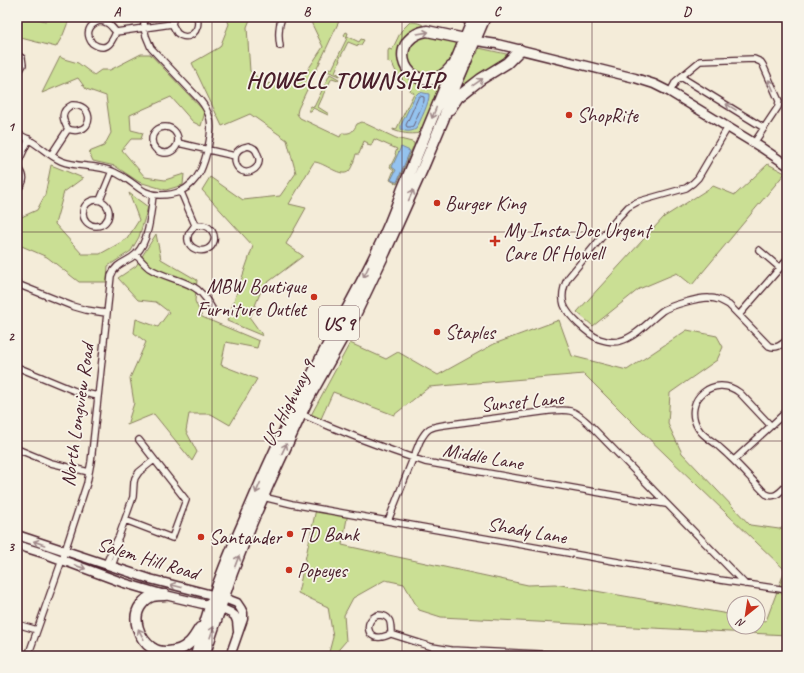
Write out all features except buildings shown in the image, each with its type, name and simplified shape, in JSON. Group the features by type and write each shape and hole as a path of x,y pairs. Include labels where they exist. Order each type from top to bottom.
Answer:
{"highway":[{"name":"US Highway 9","path":"219,597 226,562 278,442 387,229 455,63 485,17"},
{"name":"US Highway 9","path":"196,656 213,609 236,562 263,497 301,414 360,305 424,165 452,94 470,40 473,19"},
{"path":"455,63 448,72 439,78 422,80 408,70 404,61 404,50 410,39 423,32 432,32 470,40"},
{"path":"443,120 456,101 467,90 481,79 507,63 520,50"},
{"path":"165,595 153,596 145,600 139,607 136,614 138,628 147,644 153,649 161,652 179,650 186,646 197,634 213,609"},
{"name":"US Highway 9","path":"204,656 213,609"}],"street":[{"path":"17,134 29,139 61,161 71,164 100,167 112,171 125,178 138,188 154,195 181,192 192,182 200,173 207,150 210,122 206,109 200,100 151,48 144,28 144,17"},
{"path":"174,17 172,24 175,31 185,36 192,34 197,29 197,17"},
{"path":"280,46 278,30 282,17"},
{"path":"456,17 473,19"},
{"path":"99,21 107,22 116,32 111,43 104,47 100,47 92,43 88,34 90,27 99,21"},
{"path":"116,32 172,24"},
{"path":"470,40 497,44 654,84 728,127 787,165"},
{"path":"17,55 22,58 23,65 17,75"},
{"path":"670,92 674,83 700,61 754,59 761,62 779,101 778,106 754,143"},
{"path":"681,77 764,128"},
{"path":"78,104 82,106 88,114 87,124 81,130 68,129 63,121 65,110 72,105 78,104"},
{"path":"165,127 175,132 178,143 172,151 165,153 154,148 152,142 156,131 165,127"},
{"path":"728,127 698,178 693,183 686,188 637,202 628,207 569,276 564,285 564,304 571,317 595,336 605,341 621,341 632,336 665,309 702,298 722,301 729,305 769,346 780,346 787,340"},
{"path":"51,154 68,129"},
{"path":"17,189 22,185 23,178 22,172 17,165 29,139"},
{"path":"178,143 235,156"},
{"path":"248,146 252,147 256,151 259,162 253,171 246,172 239,169 235,156 241,148 248,146"},
{"path":"100,200 112,171"},
{"path":"181,192 195,226"},
{"path":"154,195 146,237 143,245 136,254 143,263 154,271 198,291 206,298 213,310"},
{"path":"100,200 108,210 107,218 103,223 90,224 83,216 83,208 91,201 100,200"},
{"path":"203,225 209,228 214,234 214,240 208,248 200,251 194,249 190,245 188,238 189,234 195,226 203,225"},
{"path":"760,250 780,268"},
{"name":"North Longview Road","path":"28,656 87,484 112,272 118,265 136,254"},
{"path":"739,315 787,260"},
{"path":"17,284 72,306 106,313"},
{"path":"17,367 75,391 98,396"},
{"path":"771,426 740,393 729,387 718,386 708,388 701,394 695,403 694,419 702,434 734,460 766,494 776,495 787,486"},
{"name":"Sunset Lane","path":"388,521 420,440 424,433 430,428 549,411 571,411 578,414 588,423 745,584"},
{"path":"734,460 787,411"},
{"name":"Middle Lane","path":"301,414 425,462 666,504"},
{"path":"125,520 172,538 186,500 139,440"},
{"path":"17,449 51,463 89,472"},
{"path":"111,578 109,565 117,552 119,536 133,497 135,478 138,472 154,460"},
{"name":"Shady Lane","path":"263,497 292,504 745,584 787,590"},
{"name":"Salem Hill Road","path":"17,535 150,579 219,597 236,603 242,609 243,619 230,656"},
{"name":"Salem Hill Road","path":"17,545 111,578 231,613 235,616 237,622 238,634"},
{"path":"391,634 391,624 385,616 378,614 369,621 368,628 375,636 382,637 391,634 432,647 471,654 583,656"},
{"path":"17,624 37,630"}],"green space":[{"path":"17,17 32,17 45,21 55,17 70,17 63,35 56,47 17,37"},
{"path":"226,17 251,17 247,27 250,71 265,84 301,80 323,47 310,20 312,17 341,17 297,114 300,118 340,137 342,133 350,132 357,124 362,122 396,138 414,143 414,148 413,147 397,184 390,180 394,170 390,167 396,155 397,149 374,139 371,146 367,145 368,143 364,141 359,154 356,154 351,168 346,173 337,172 314,162 289,204 306,208 286,244 303,256 263,286 250,318 263,336 227,321 253,246 202,190 210,177 243,200 280,196 296,173 287,140 250,114 222,126 192,63 220,47 229,24"},
{"path":"410,22 420,24 425,27 402,41 399,48 398,57 403,72 409,78 423,85 440,83 422,130 419,133 413,134 393,130 396,130 414,93 410,91 411,87 397,73 392,62 388,62 389,49 392,50 401,31"},
{"path":"346,32 348,33 347,36 359,42 361,39 364,40 361,45 358,46 348,42 335,72 340,76 327,71 329,68 332,69 347,38 344,35"},
{"path":"422,35 457,41 456,42 458,43 449,64 442,72 421,77 406,62 410,43"},
{"path":"479,48 511,55 462,89 461,88 475,54 477,54"},
{"path":"141,54 150,54 205,112 201,126 193,122 171,97 130,115 131,130 143,133 141,139 131,139 122,150 145,177 165,180 184,174 183,185 166,190 139,182 115,166 93,161 89,152 104,146 111,133 106,96 86,89 78,78 42,93 60,57 78,63 94,75 101,70 110,70"},
{"path":"330,74 339,79 332,78 318,107 329,114 328,115 313,108 309,111 311,106 314,107"},
{"path":"768,164 785,173 692,285 677,273 639,289 593,326 577,312 664,217 713,186 735,195"},
{"path":"51,165 83,178 64,192 55,224 82,254 100,254 127,239 139,220 129,193 148,207 139,237 131,251 108,266 107,282 79,282 47,257 17,244 17,219 37,210 45,195"},
{"path":"156,234 161,259 197,280 195,301 202,317 259,341 257,348 226,342 221,365 257,379 230,425 211,414 189,414 186,431 197,452 192,461 154,414 127,425 134,403 130,378 146,342 134,333 136,319 158,327 169,312 156,302 138,300 118,278 136,266"},
{"path":"559,320 572,356 627,370 687,330 717,336 723,347 717,360 670,393 668,424 682,453 750,525 779,529 787,526 787,635 766,634 766,621 785,570 584,374 429,387 394,415 333,392 320,421 310,417 350,343 386,359 398,352 438,375 494,344"},
{"path":"316,509 348,513 342,545 528,585 555,584 726,614 726,632 441,617 419,610 404,584 385,580 353,598 344,615 346,641 333,656 328,656 333,637 328,607 298,593"}],"water":[{"path":"419,92 429,94 424,112 416,129 410,131 403,130 401,129 401,125 415,96"},
{"path":"401,147 410,151 396,182 391,180 396,170 392,167"}],"place":[{"name":"ShopRite","path":"569,115"},
{"name":"Burger King","path":"437,203"},
{"name":"My Insta Doc Urgent Care Of Howell","path":"495,241"},
{"name":"MBW Boutique Furniture Outlet","path":"314,297"},
{"name":"Staples","path":"437,332"},
{"name":"TD Bank","path":"290,534"},
{"name":"Santander","path":"201,537"},
{"name":"Popeyes","path":"289,570"}],"district":[{"name":"HOWELL TOWNSHIP","path":"345,80"}]}
